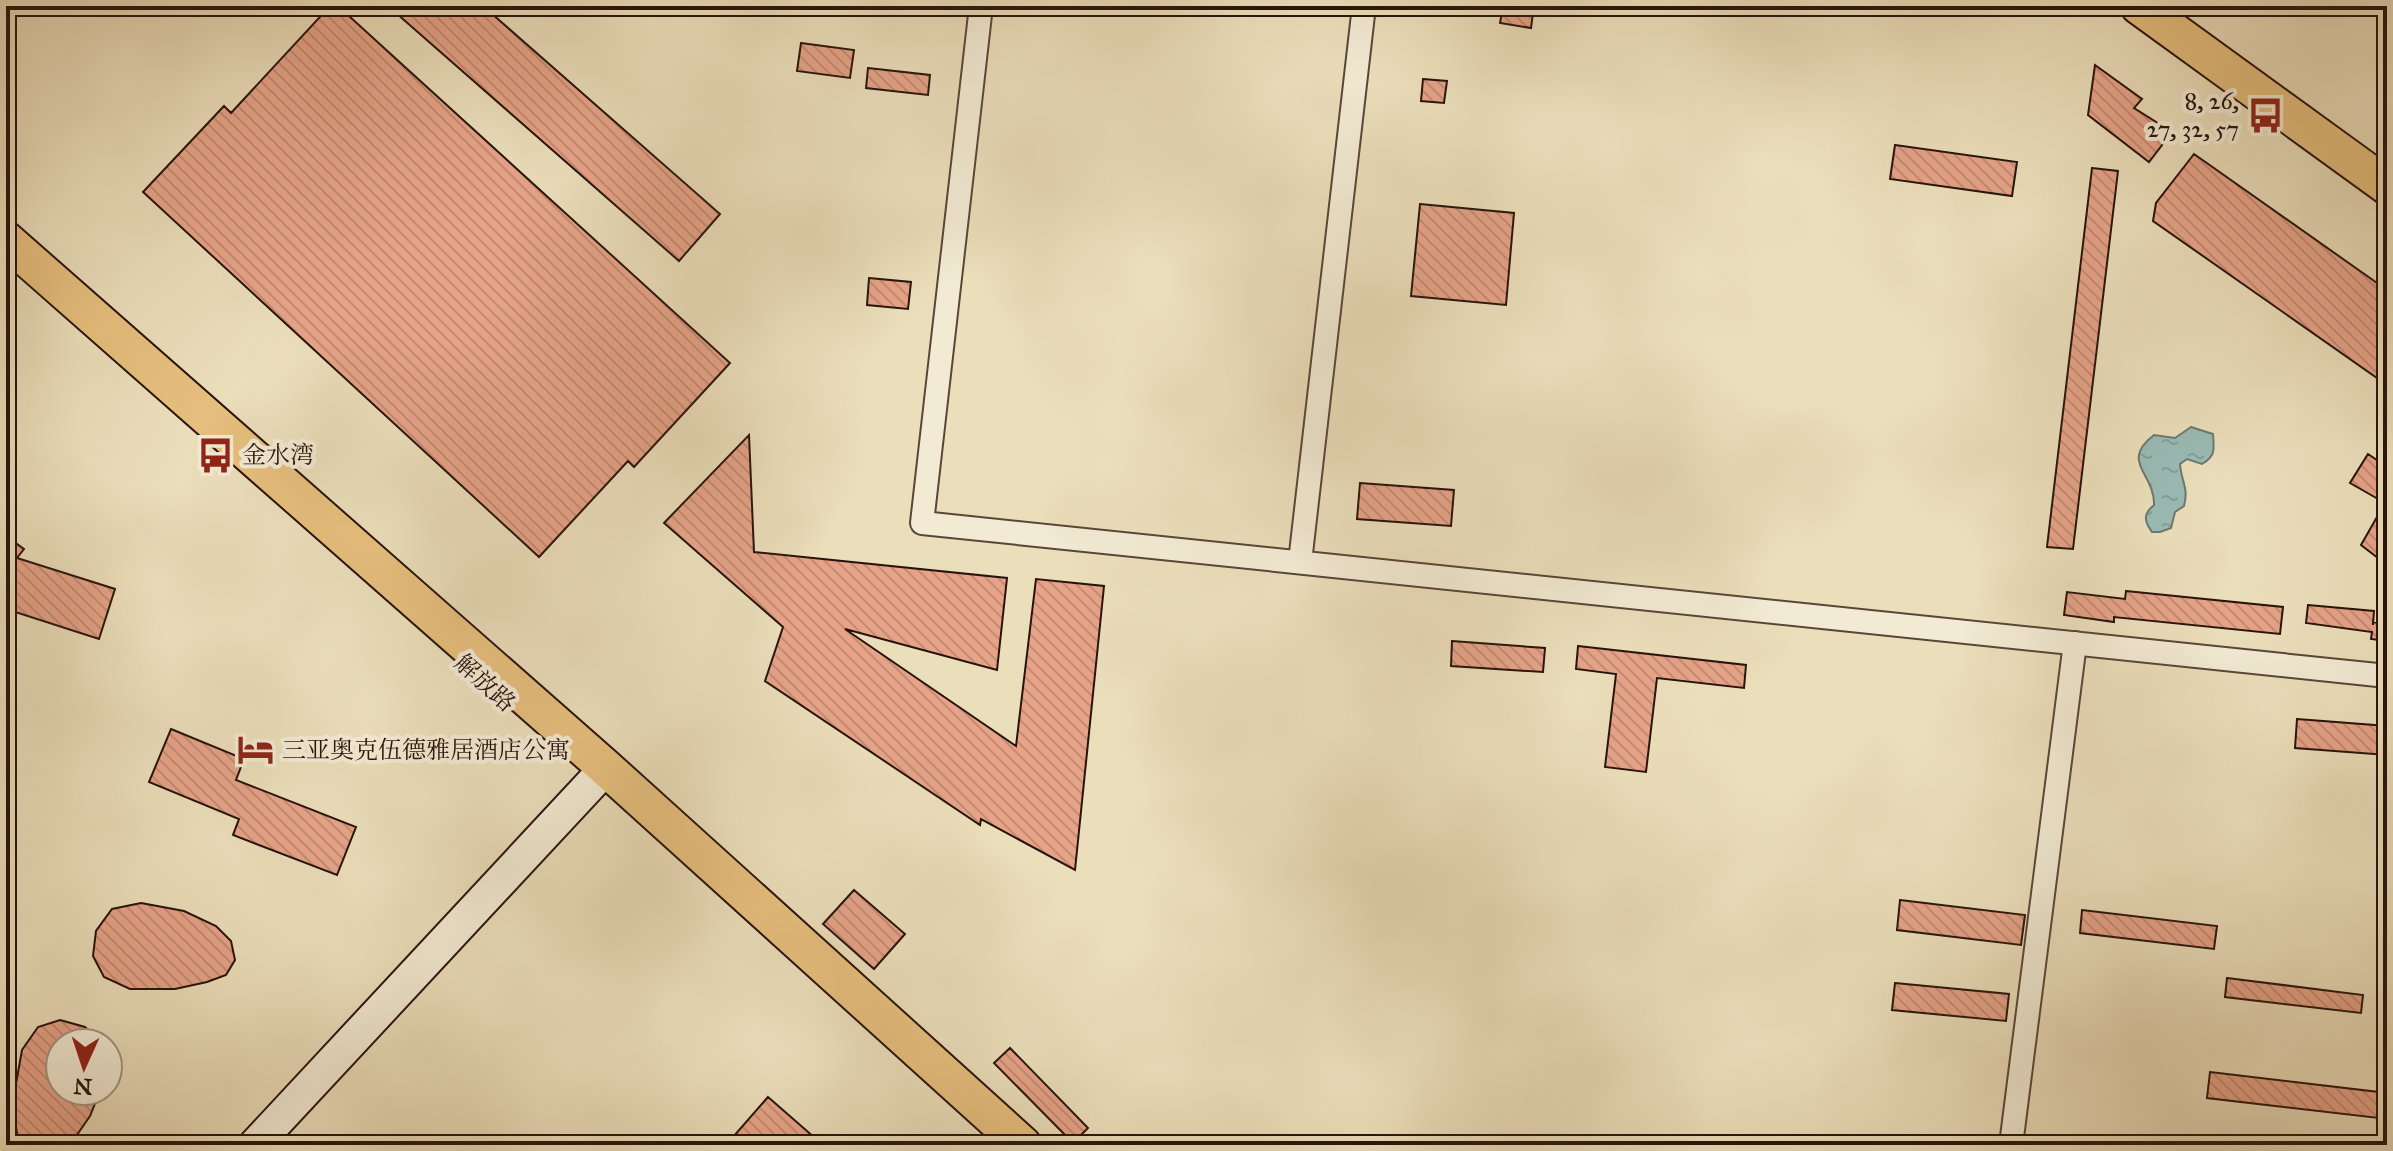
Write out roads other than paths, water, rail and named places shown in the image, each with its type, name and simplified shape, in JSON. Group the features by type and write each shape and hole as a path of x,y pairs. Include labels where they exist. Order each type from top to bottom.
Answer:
{"main road":[{"path":"2139,6 2387,186"},
{"path":"2168,6 2387,163"},
{"path":"6,240 600,774 1023,1145"},
{"name":"解放路","path":"6,257 600,774 995,1145"}],"street":[{"path":"981,6 922,523 2387,676"},
{"path":"1300,562 1364,6"},
{"path":"2011,1145 2075,643"},
{"path":"255,1145 600,774"}],"water":[{"path":"2191,427 2213,434 2212,455 2202,464 2187,459 2180,464 2185,489 2184,506 2175,512 2171,528 2152,532 2146,518 2154,505 2153,494 2141,468 2139,453 2154,435 2175,438"}],"place":[{"name":"8, 26, 27, 32, 57","path":"2265,115"},
{"name":"金水湾","path":"216,455"},
{"name":"三亚奥克伍德雅居酒店公寓","path":"256,750"}]}
